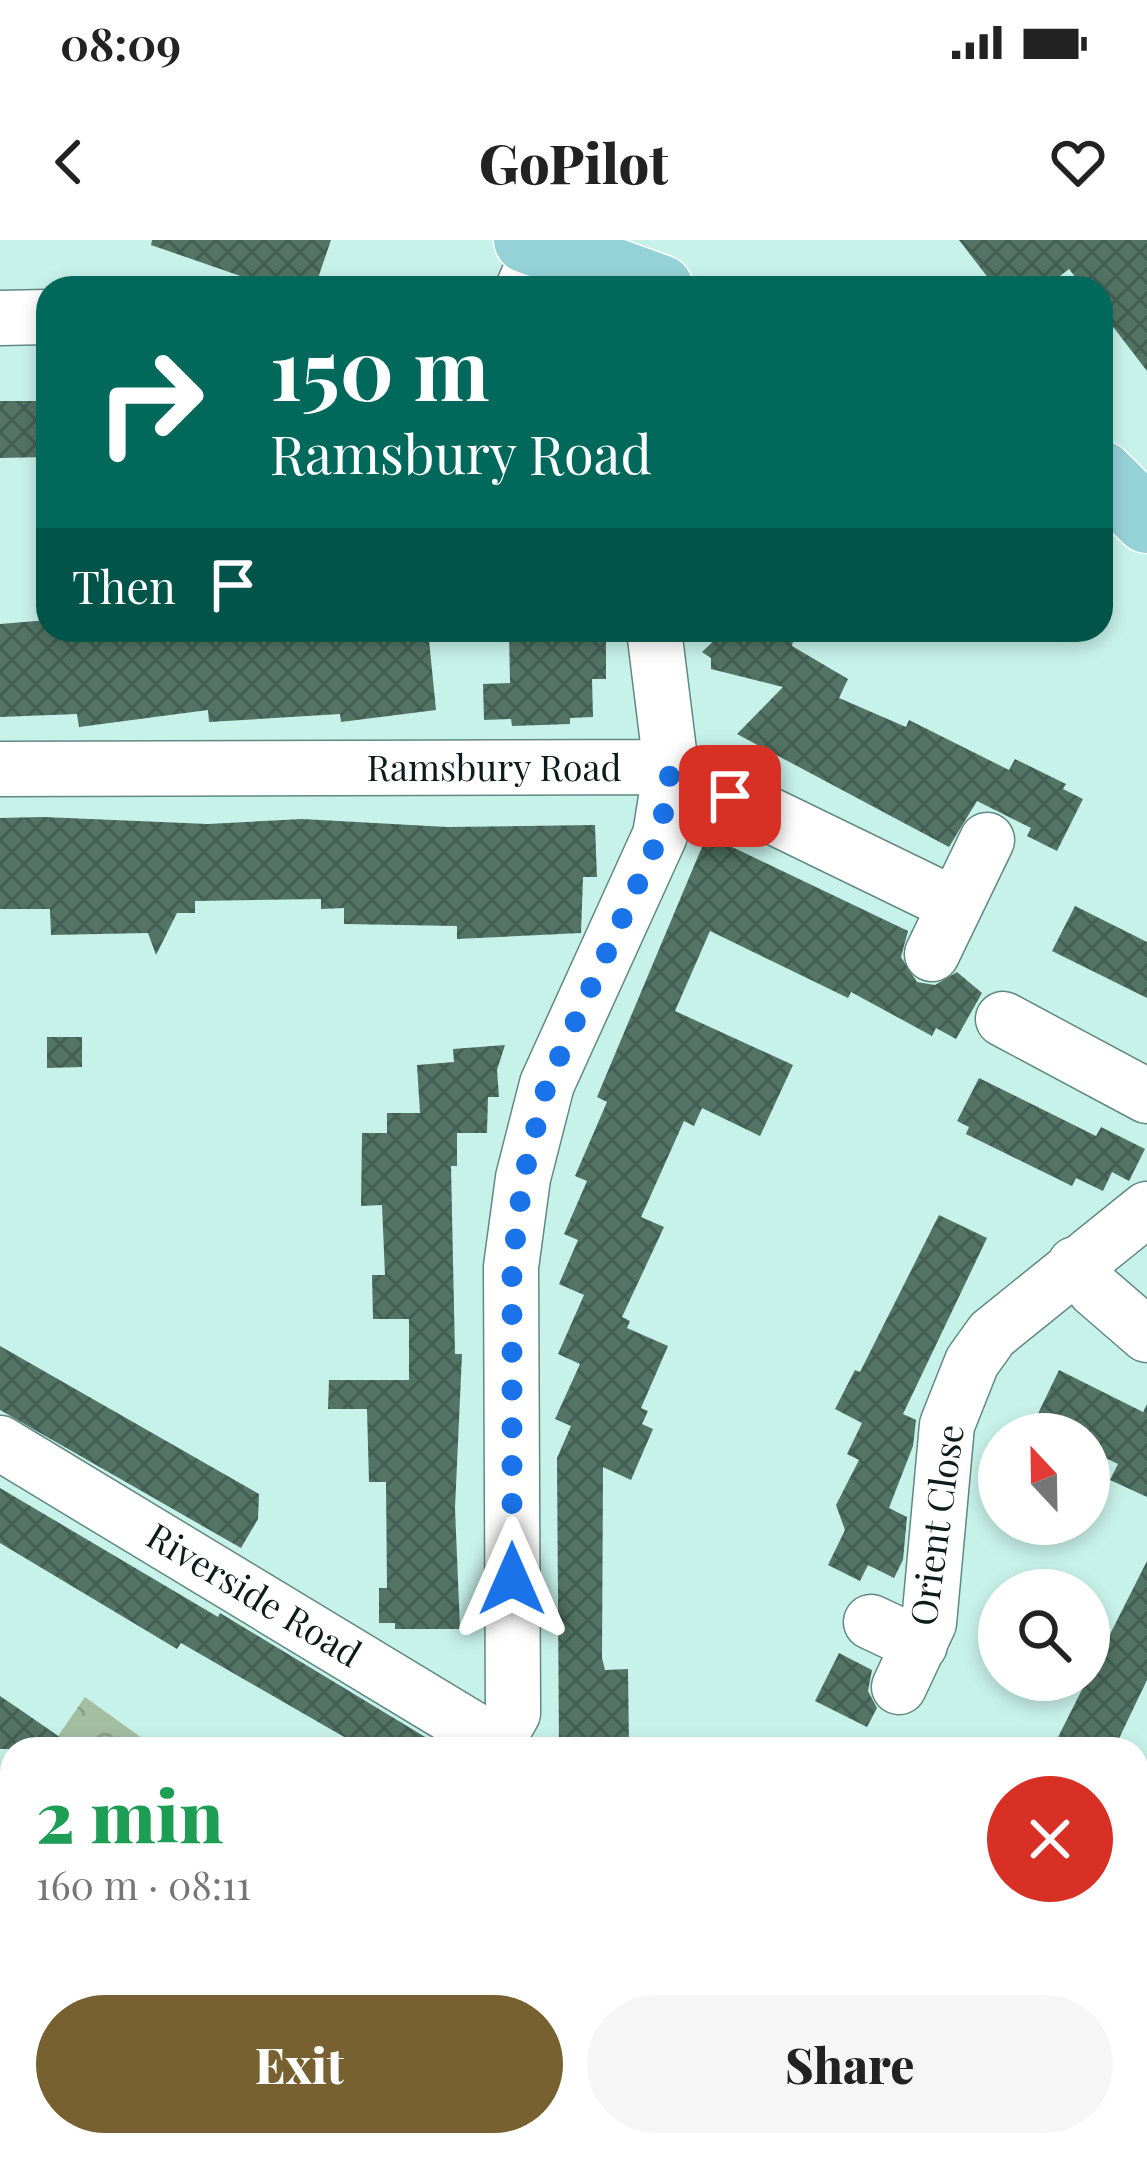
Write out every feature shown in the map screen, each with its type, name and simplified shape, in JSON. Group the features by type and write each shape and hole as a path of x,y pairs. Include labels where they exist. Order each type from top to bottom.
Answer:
{"main road":[{"path":"531,258 606,276"},
{"path":"1113,448 1147,458"},
{"path":"1113,487 1147,520"}],"street":[{"path":"0,318 36,317"},
{"path":"505,1737 513,1713 512,1267 523,1178 547,1084 660,835 671,767 655,642"},
{"name":"Ramsbury Road","path":"0,769 671,767 956,905"},
{"path":"932,954 987,840"},
{"path":"1003,1019 1147,1096"},
{"name":"Orient Close","path":"871,1622 910,1666 934,1587 944,1447 958,1390 992,1334 1147,1210"},
{"path":"1075,1264 1095,1290 1147,1335"},
{"name":"Riverside Road","path":"0,1443 489,1737"}],"green space":[{"path":"85,1697 140,1737 57,1737"}],"building":[{"path":"152,240 331,240 319,276 241,276 151,245"},
{"path":"959,240 1147,240 1147,371 1113,327 1113,276 1075,276 1069,269 1060,276 987,276"},
{"path":"0,401 36,401 36,457 0,458"},
{"path":"36,621 36,642 429,642 436,710 341,722 340,714 209,722 208,710 79,727 77,714 0,717 0,624"},
{"path":"509,642 606,642 606,679 592,679 593,717 570,718 570,724 512,726 511,719 484,720 483,684 510,683"},
{"path":"712,642 793,642 792,646 848,679 839,698 906,727 909,720 1009,770 1015,759 1066,784 1063,789 1083,799 1057,851 1027,836 1031,828 977,801 949,847 737,734 783,687 711,669 711,658 702,652"},
{"path":"0,818 208,824 302,819 447,827 595,825 597,877 583,877 581,933 457,939 457,926 344,924 344,908 321,909 321,899 195,901 195,913 177,913 156,955 148,933 51,935 50,909 0,909"},
{"path":"707,835 908,931 901,957 917,982 935,985 957,972 982,993 956,1039 936,1028 932,1036 851,992 848,998 710,931 675,1011 793,1065 760,1136 702,1108 694,1126 684,1121 641,1217 664,1227 622,1317 630,1321 627,1328 668,1346 641,1408 648,1411 642,1424 653,1429 631,1480 603,1467 602,1658 605,1670 628,1669 629,1737 559,1737 557,1458 571,1426 555,1419 580,1364 558,1354 584,1295 559,1284 578,1240 564,1234 587,1181 575,1176 607,1102 597,1097"},
{"path":"1075,906 1147,942 1147,998 1052,951"},
{"path":"47,1037 82,1037 82,1067 47,1068"},
{"path":"505,1045 497,1070 499,1097 488,1097 487,1133 457,1133 457,1166 451,1166 455,1354 462,1354 455,1508 460,1629 395,1629 395,1623 379,1623 379,1588 387,1588 386,1482 369,1482 367,1409 328,1409 329,1380 409,1380 409,1319 373,1319 372,1275 385,1275 382,1205 361,1206 362,1133 387,1133 387,1113 420,1113 417,1065 454,1062 453,1049"},
{"path":"979,1078 1096,1136 1101,1127 1145,1149 1129,1181 1112,1172 1103,1191 1076,1178 1072,1186 966,1134 969,1127 957,1121"},
{"path":"939,1215 987,1238 903,1414 916,1420 913,1446 889,1508 907,1517 903,1560 894,1578 868,1565 860,1581 828,1565 845,1530 836,1505 859,1460 847,1454 862,1423 835,1409 855,1370 860,1372"},
{"path":"0,1346 259,1494 258,1519 241,1548 0,1410"},
{"path":"1059,1370 1143,1412 1137,1425 1147,1404 1147,1497 1110,1480 1118,1464 1110,1460 1110,1413 1038,1413"},
{"path":"0,1488 425,1737 344,1737 181,1643 177,1649 0,1543"},
{"path":"1147,1561 1147,1680 1120,1737 1058,1737 1076,1701 1110,1701 1110,1634"},
{"path":"839,1653 872,1670 868,1691 877,1708 867,1727 815,1701"},
{"path":"0,1696 60,1737 0,1737"}],"route":[{"path":"512,1579 512,1267 523,1178 547,1084 660,835 671,767 730,796"}]}
